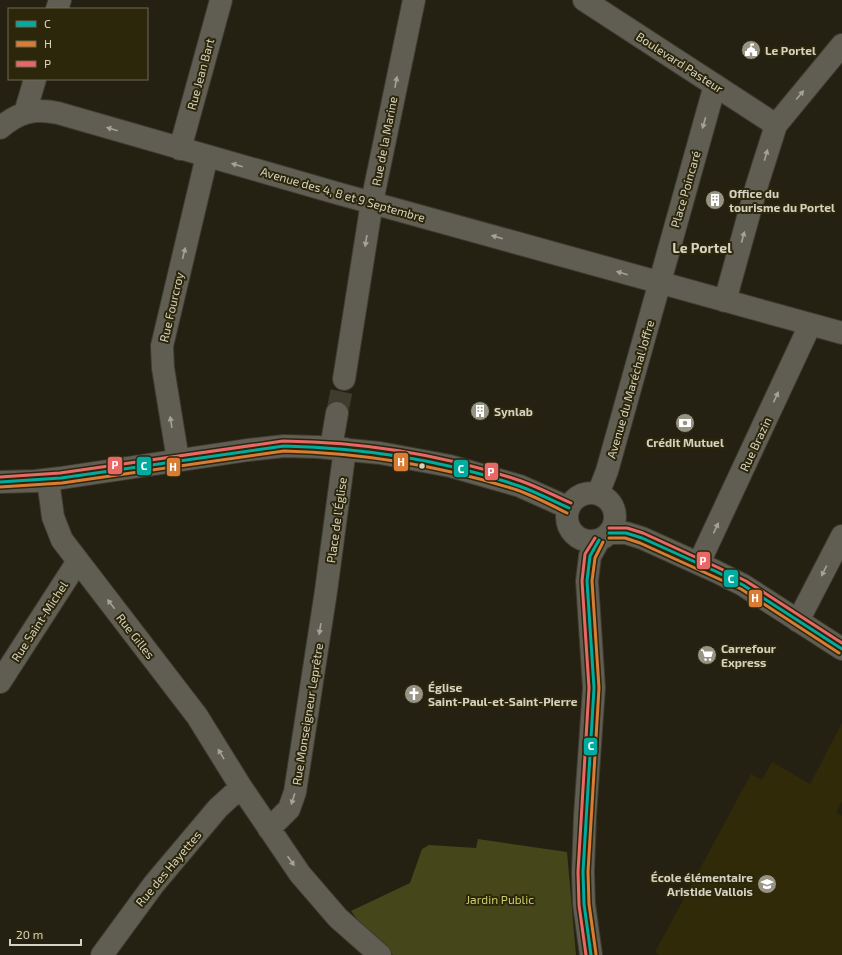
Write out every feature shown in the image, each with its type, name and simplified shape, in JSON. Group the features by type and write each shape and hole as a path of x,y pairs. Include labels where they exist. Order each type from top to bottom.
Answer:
{"street":[{"name":"Rue Jean Bart","path":"180,149 221,0"},
{"name":"Rue de la Marine","path":"344,378 372,202 414,0"},
{"name":"Boulevard Pasteur","path":"584,0 776,125"},
{"path":"725,301 761,171 776,125 842,45"},
{"path":"25,113 35,80"},
{"name":"Place Poincaré","path":"660,283 714,85"},
{"name":"Avenue des 4, 8 et 9 Septembre","path":"0,128 10,119 25,113 42,110 58,113 180,149 660,283"},
{"name":"Rue Fourcroy","path":"178,460 163,368 162,346 207,156"},
{"path":"660,283 842,333"},
{"name":"Avenue du Maréchal Joffre","path":"598,494 607,471 660,283"},
{"name":"Rue Brazin","path":"699,563 810,325"},
{"path":"337,413 338,448"},
{"path":"0,482 48,480 178,460 268,448 302,446 338,448 380,453 450,466 496,478 535,492 569,508"},
{"name":"Place de l'Église","path":"326,591 338,448"},
{"name":"Rue Gilles","path":"48,480 55,525 62,540 197,716 241,787 300,874 338,918 380,955"},
{"path":"591,955 584,904 583,872 585,816 594,688 594,663 587,581 590,556 604,536 614,522 613,508 609,501 598,494 581,496 569,508 568,522 575,534 586,540 604,536 626,533 642,538 699,563 743,585 842,649"},
{"path":"798,621 842,536"},
{"name":"Rue Saint-Michel","path":"0,682 78,561"},
{"name":"Rue Monseigneur Leprêtre","path":"269,829 289,809 295,792 326,591"},
{"name":"Rue des Hayettes","path":"102,955 154,884 218,808 241,787"}],"shaded area":[{"name":"École élémentaire Aristide Vallois","path":"842,723 842,802 836,812 842,816 842,955 659,955 655,952 751,774 762,780 772,762 810,784"}],"green space":[{"name":"Jardin Public","path":"478,839 567,852 576,955 393,955 363,927 351,911 410,883 422,849 429,845 476,848"}],"tunnel":[{"path":"337,413 344,379"}],"transit line":[{"name":"P","path":"0,477 60,473 283,441 313,442 373,447 433,457 463,464 521,481 571,503"},
{"name":"C","path":"0,482 61,478 284,446 314,447 344,449 433,462 519,486 569,508"},
{"name":"H","path":"0,487 62,483 284,451 314,452 402,462 460,474 517,490 567,513"},
{"name":"P","path":"609,528 627,528 643,533 746,581 842,643"},
{"name":"C","path":"609,533 626,533 642,538 715,571 743,585 842,649"},
{"name":"P","path":"586,955 579,905 578,872 589,688 582,581 585,554 595,538"},
{"name":"H","path":"609,538 625,538 640,543 741,589 839,653"},
{"name":"C","path":"591,955 584,904 583,872 594,688 587,581 590,556 599,540"},
{"name":"H","path":"596,954 589,904 588,872 599,688 592,581 595,558 603,542"}],"place":[{"name":"Le Portel","path":"751,50"},
{"name":"Office du tourisme du Portel","path":"715,200"},
{"name":"Synlab","path":"480,411"},
{"name":"Crédit Mutuel","path":"685,423"},
{"name":"Carrefour Express","path":"707,655"},
{"name":"Église Saint-Paul-et-Saint-Pierre","path":"414,694"},
{"name":"École élémentaire Aristide Vallois","path":"767,884"}],"district":[{"name":"Le Portel","path":"702,247"}]}
